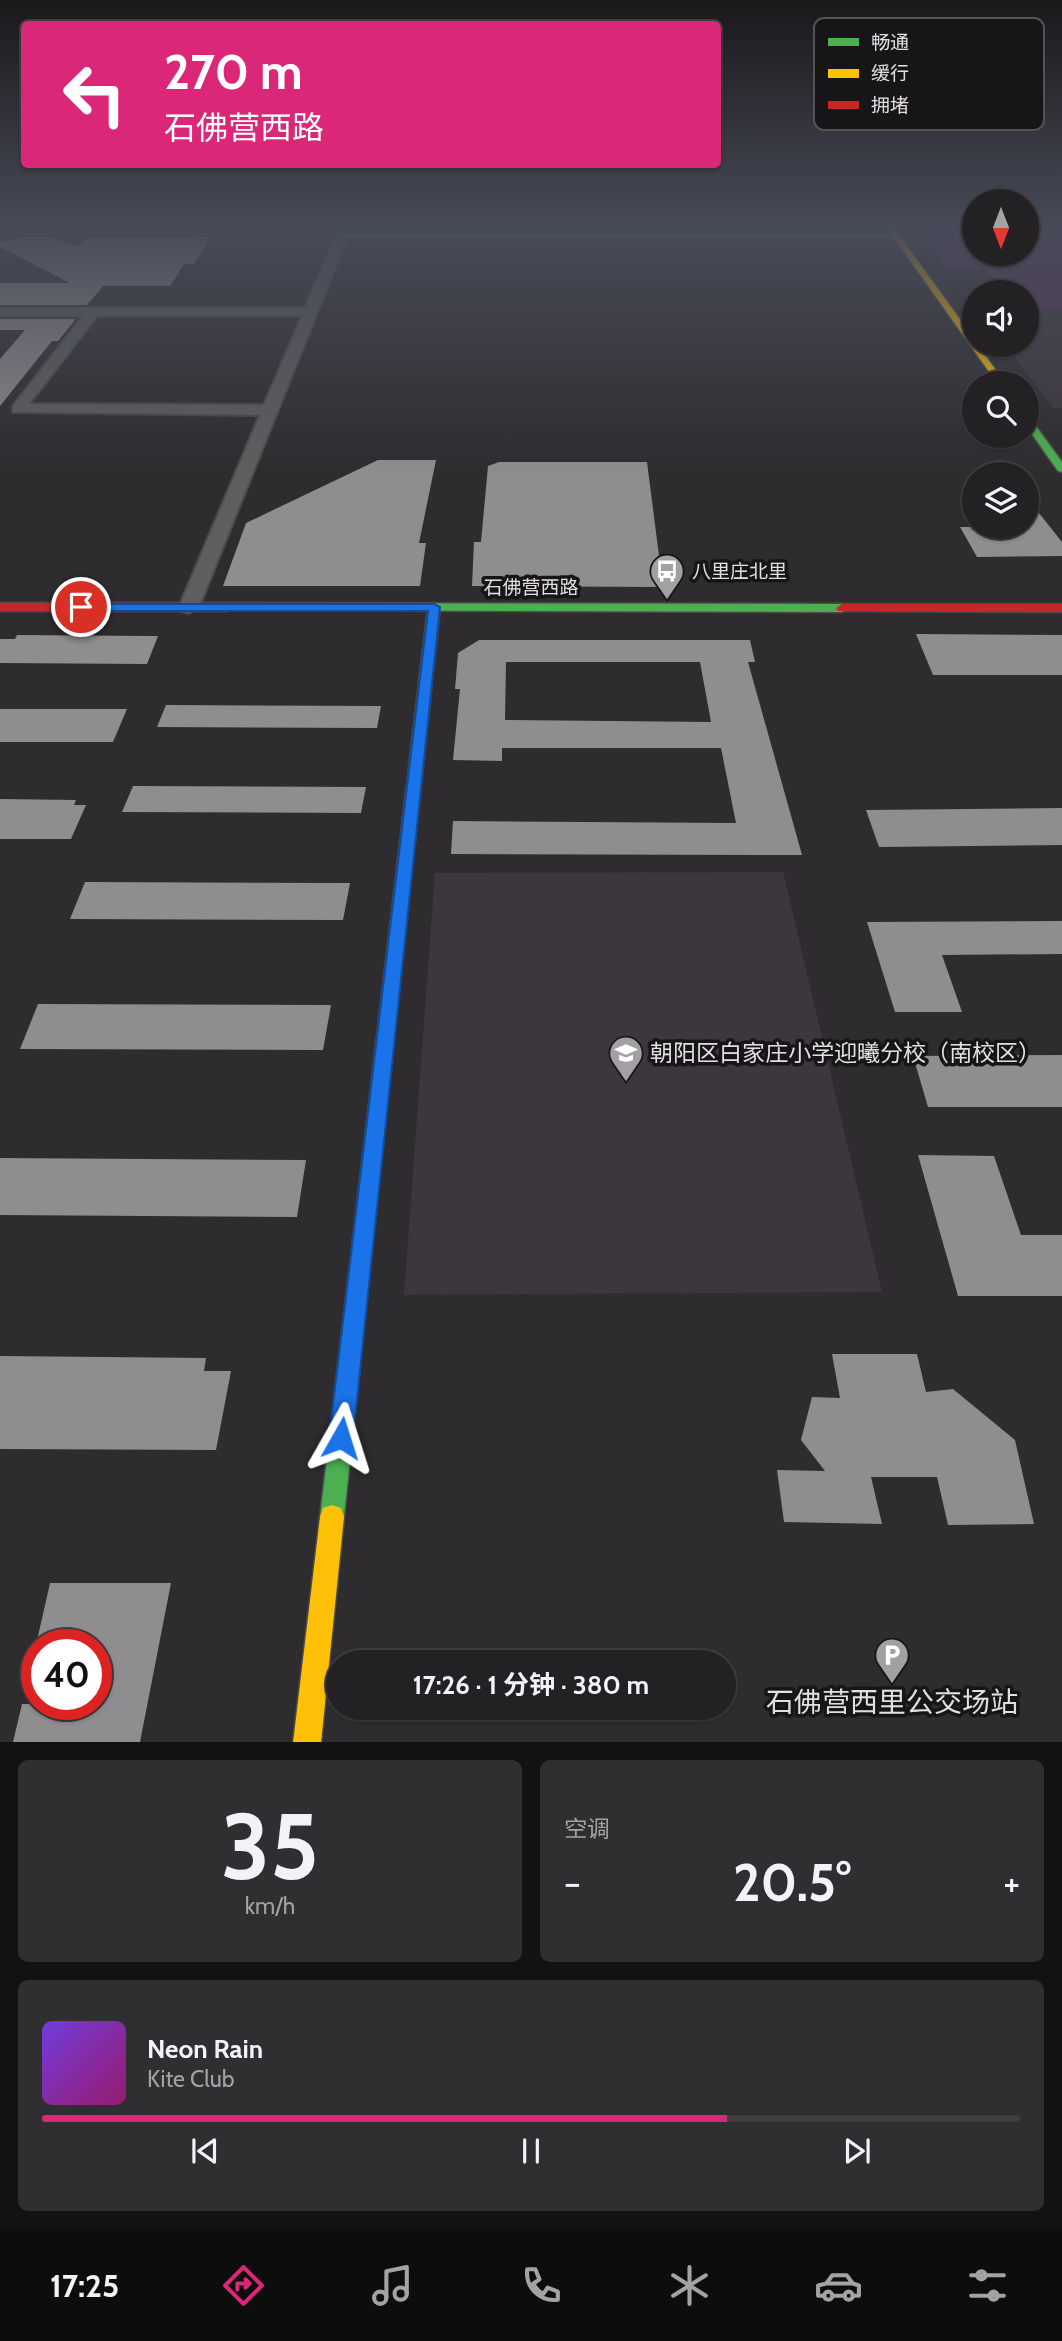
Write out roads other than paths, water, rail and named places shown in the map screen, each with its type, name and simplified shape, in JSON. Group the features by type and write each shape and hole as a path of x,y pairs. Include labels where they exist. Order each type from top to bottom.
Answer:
{"street":[{"path":"948,309 992,371"},
{"path":"0,313 311,312 189,607"},
{"path":"92,313 18,408 270,410"},
{"path":"1039,437 1062,469"},
{"name":"石佛营西路","path":"0,607 1062,608"},
{"path":"307,1742 434,607"}],"place":[{"name":"八里庄北里","path":"667,601"},
{"name":"朝阳区白家庄小学迎曦分校（南校区）","path":"626,1083"},
{"name":"石佛营西里公交场站","path":"892,1685"}]}
